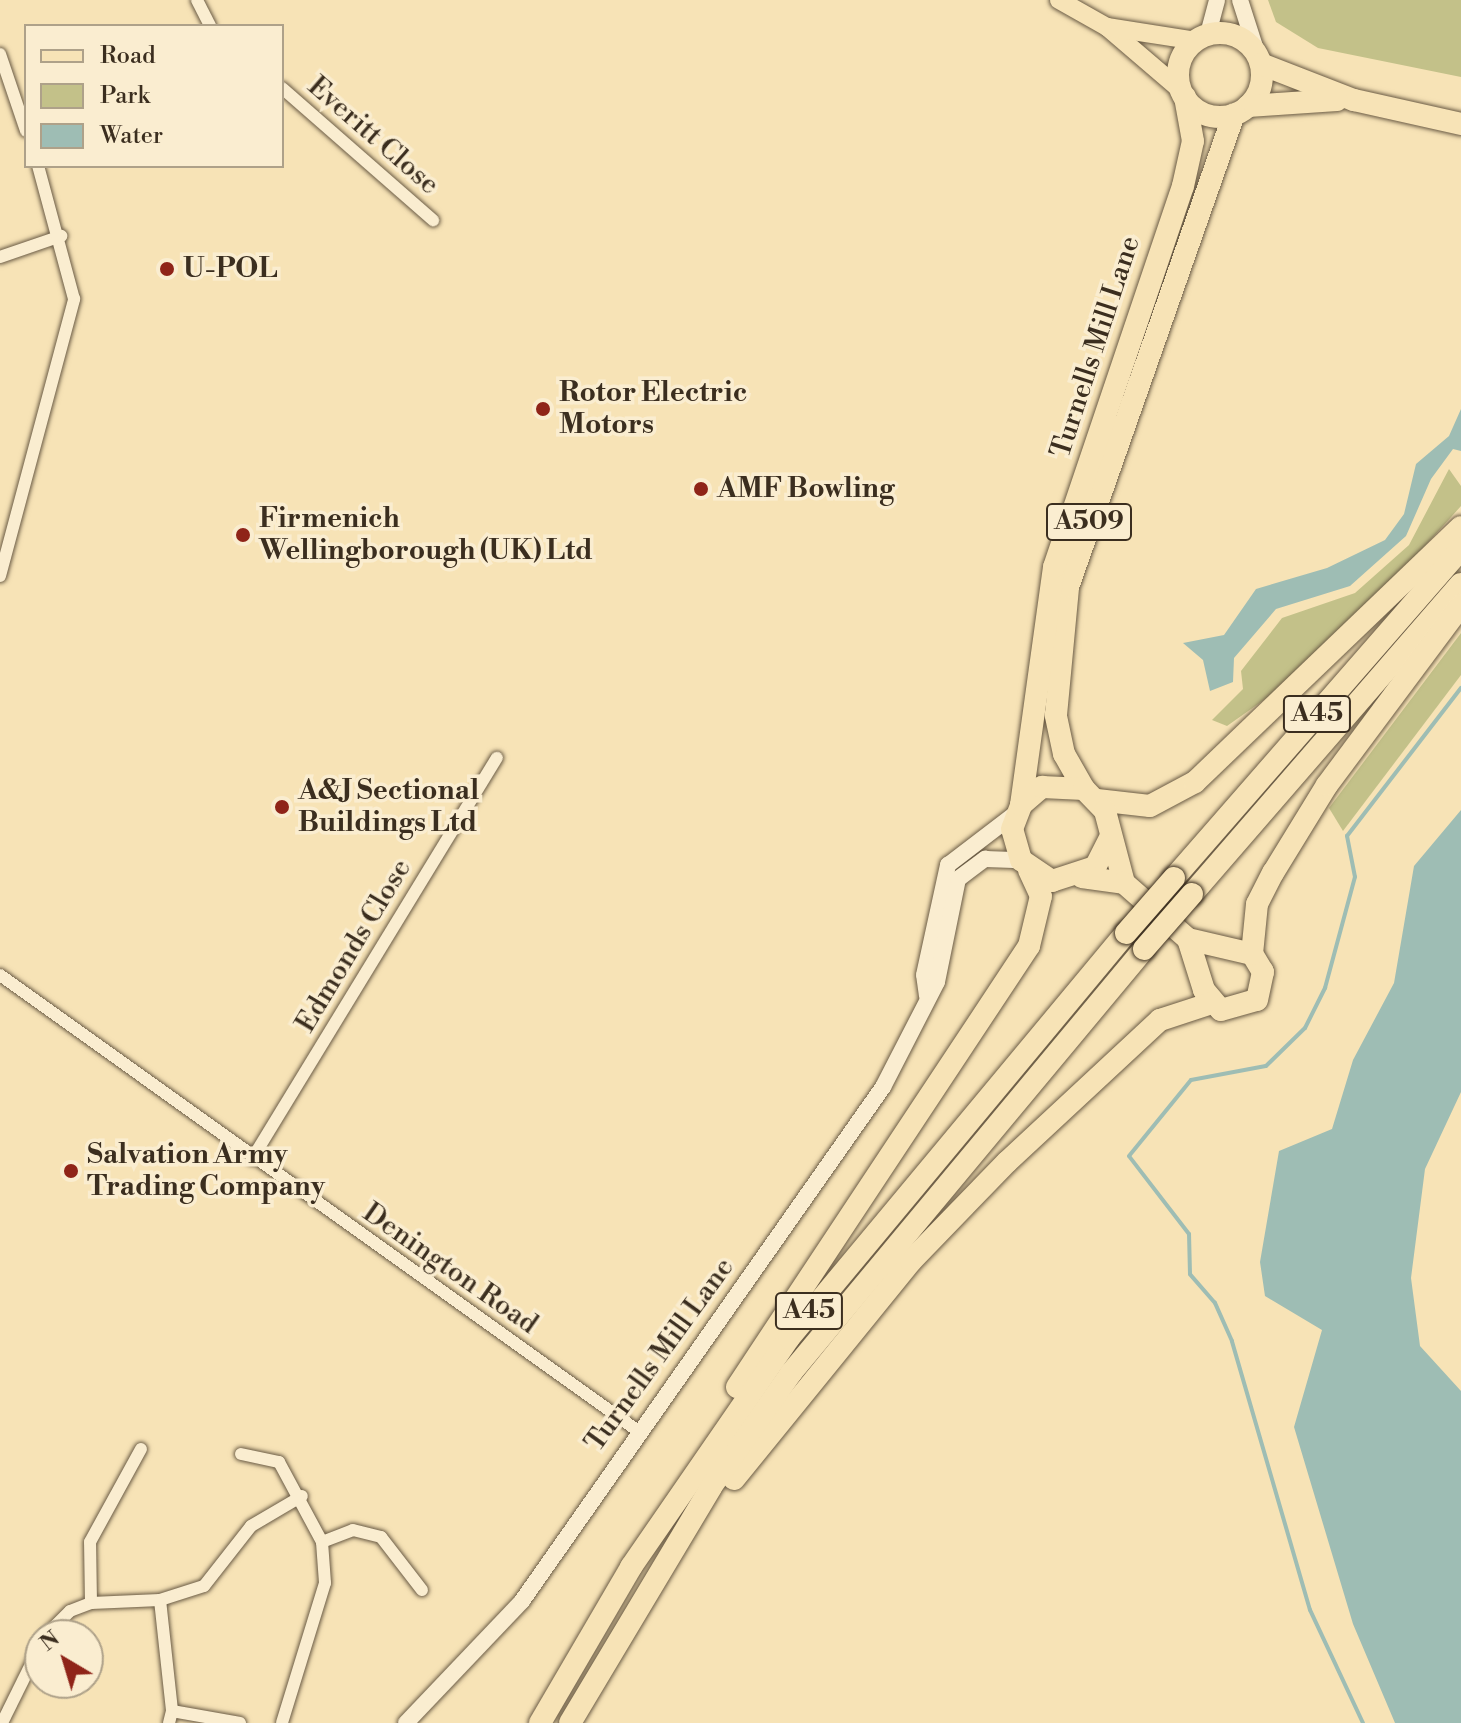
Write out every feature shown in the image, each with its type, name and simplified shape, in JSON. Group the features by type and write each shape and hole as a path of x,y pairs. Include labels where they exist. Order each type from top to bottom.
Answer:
{"highway":[{"path":"1354,100 1241,110 1211,116 1183,94 1179,68 1202,38 1233,34 1259,59 1354,100 1461,124"},
{"path":"1241,110 1261,87 1259,59"},
{"name":"Turnells Mill Lane","path":"1018,809 1054,567 1183,186 1193,141 1183,94"},
{"name":"Turnells Mill Lane","path":"1090,794 1064,754 1056,715 1068,587 1241,110"},
{"path":"1124,883 1082,877 1052,881 1025,865 1018,809 1042,787 1150,806 1195,782 1461,527"},
{"name":"A45","path":"631,1567 848,1261 1126,933 1461,549"},
{"name":"A45","path":"570,1723 619,1634 791,1373 1144,949 1461,584"},
{"name":"A45","path":"1252,954 1257,904 1273,873 1327,785 1461,605"},
{"path":"1090,794 1110,838 1124,883 1188,939 1252,954 1263,972 1257,1000 1233,1011 1212,1003 1188,939"},
{"path":"1082,877 1110,838"},
{"name":"A45","path":"540,1723 715,1420 1029,946 1041,896 1025,865"},
{"name":"A45","path":"619,1634 911,1261 1134,1041 1160,1020 1212,1003"}],"main road":[{"path":"1059,0 1107,27 1183,94"},
{"path":"1107,27 1202,38 1217,0"},
{"path":"1240,0 1259,59"},
{"name":"Turnells Mill Lane","path":"927,996 924,975 948,865 1018,809"},
{"name":"Turnells Mill Lane","path":"406,1723 522,1601 883,1087 943,960 958,879 985,859 1025,865"}],"street":[{"path":"197,0 209,24"},
{"path":"0,54 24,125"},
{"name":"Everitt Close","path":"284,90 433,220"},
{"path":"0,576 67,346 74,299 61,236 39,168"},
{"path":"0,257 61,236"},
{"name":"Edmonds Close","path":"252,1159 497,758"},
{"name":"Denington Road","path":"0,975 252,1159 641,1433"},
{"path":"91,1603 90,1542 141,1449"},
{"path":"241,1454 279,1462 302,1496 322,1542 325,1583 282,1723"},
{"path":"59,1619 91,1603 160,1600 204,1586 251,1526 302,1496"},
{"path":"322,1542 353,1530 381,1537 422,1590"},
{"path":"160,1600 171,1717 240,1723"},
{"path":"2,1723 24,1678"}],"green space":[{"path":"1268,0 1461,0 1461,77 1318,48 1276,22"},
{"path":"1449,469 1461,486 1461,506 1425,546 1268,697 1227,726 1212,720 1243,689 1241,671 1282,618 1355,593 1409,545"},
{"path":"1461,633 1461,675 1343,831 1329,808"}],"water":[{"path":"1461,409 1461,451 1453,449 1431,479 1406,536 1350,586 1276,609 1234,658 1233,682 1210,691 1203,660 1183,643 1224,635 1256,589 1327,568 1385,540 1404,514 1416,464 1449,436"},
{"path":"1461,810 1461,1092 1425,1169 1411,1278 1420,1346 1461,1391 1461,1723 1395,1723 1353,1624 1294,1427 1322,1330 1265,1296 1260,1262 1279,1151 1332,1129 1353,1060 1394,983 1414,866"}],"waterway":[{"path":"1363,1723 1310,1610 1232,1341 1215,1303 1190,1274 1189,1234 1129,1156 1191,1080 1266,1066 1305,1028 1325,988 1355,877 1347,836 1461,688"}],"place":[{"name":"U-POL","path":"167,269"},
{"name":"Rotor Electric Motors","path":"543,409"},
{"name":"AMF Bowling","path":"701,489"},
{"name":"Firmenich Wellingborough (UK) Ltd","path":"243,535"},
{"name":"A&J Sectional Buildings Ltd","path":"282,807"},
{"name":"Salvation Army Trading Company","path":"71,1171"}]}
